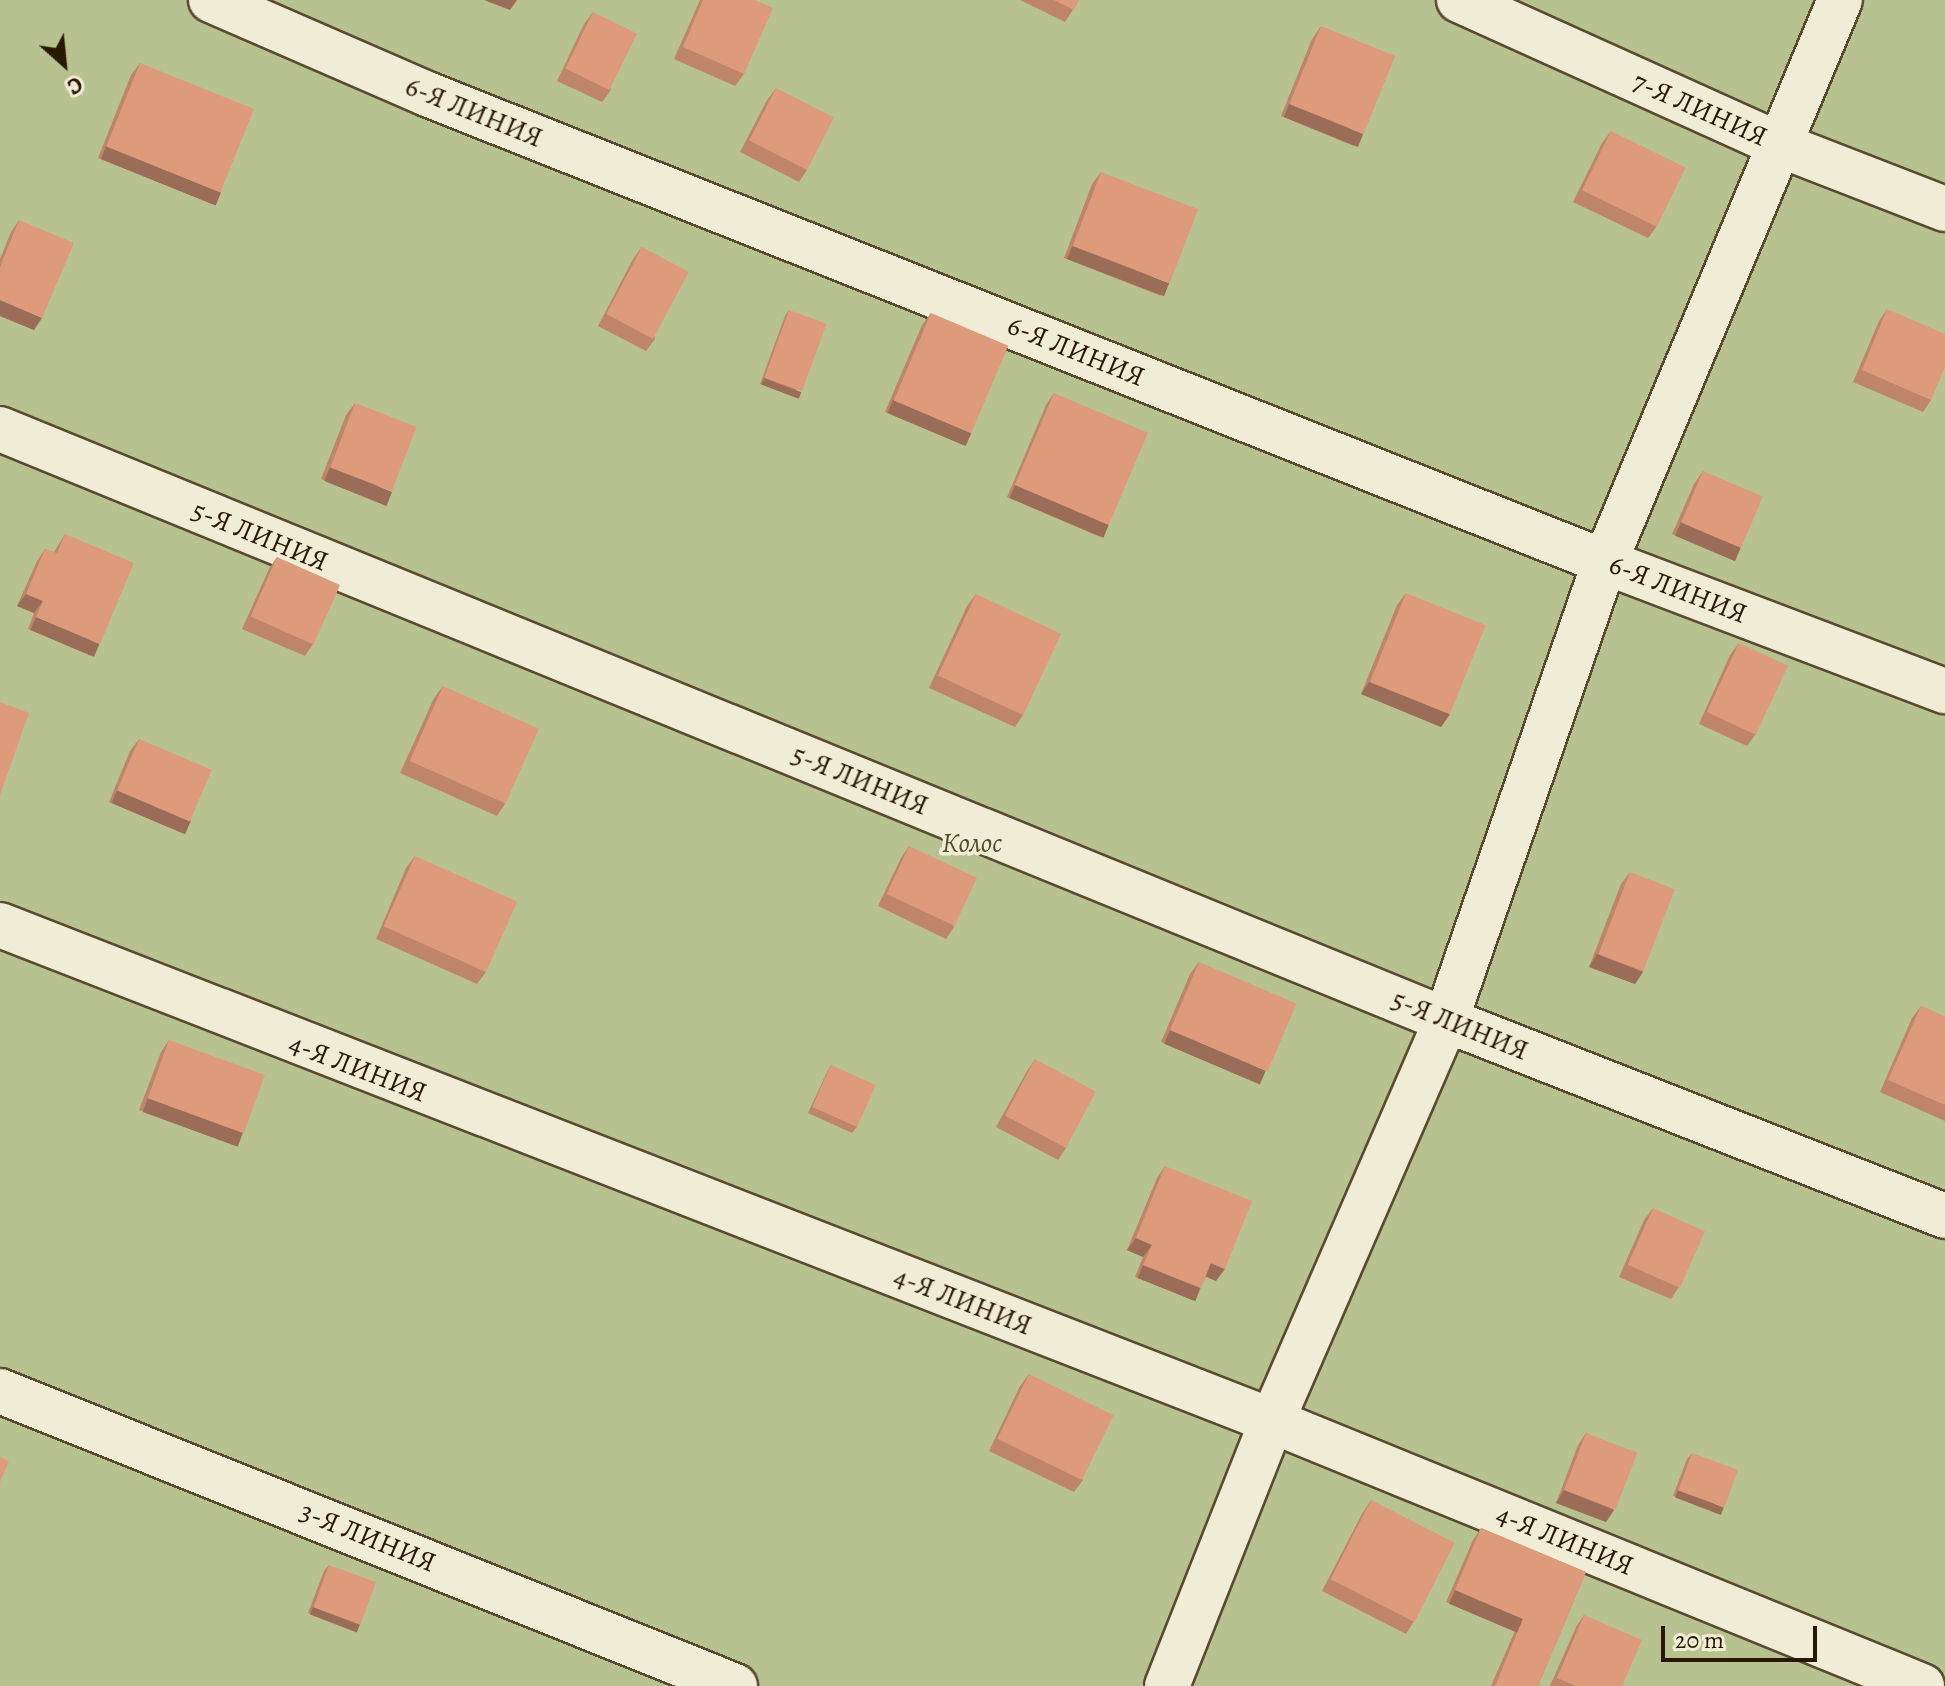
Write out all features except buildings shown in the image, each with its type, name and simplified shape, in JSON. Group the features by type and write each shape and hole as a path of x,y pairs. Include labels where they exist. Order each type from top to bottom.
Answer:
{"lane":[{"name":"6-Я ЛИНИЯ","path":"211,0 427,94 1605,562 1945,691"},
{"name":"7-Я ЛИНИЯ","path":"1459,0 1780,145 1945,209"},
{"path":"1167,1686 1272,1421 1446,1020 1605,562 1840,0"},
{"name":"5-Я ЛИНИЯ","path":"0,429 1446,1020 1945,1216"},
{"name":"4-Я ЛИНИЯ","path":"0,925 1272,1421 1922,1686"},
{"name":"3-Я ЛИНИЯ","path":"0,1391 735,1686"}],"green space":[{"name":"Колос","path":"0,0 1945,0 1945,1686 0,1686"}]}
